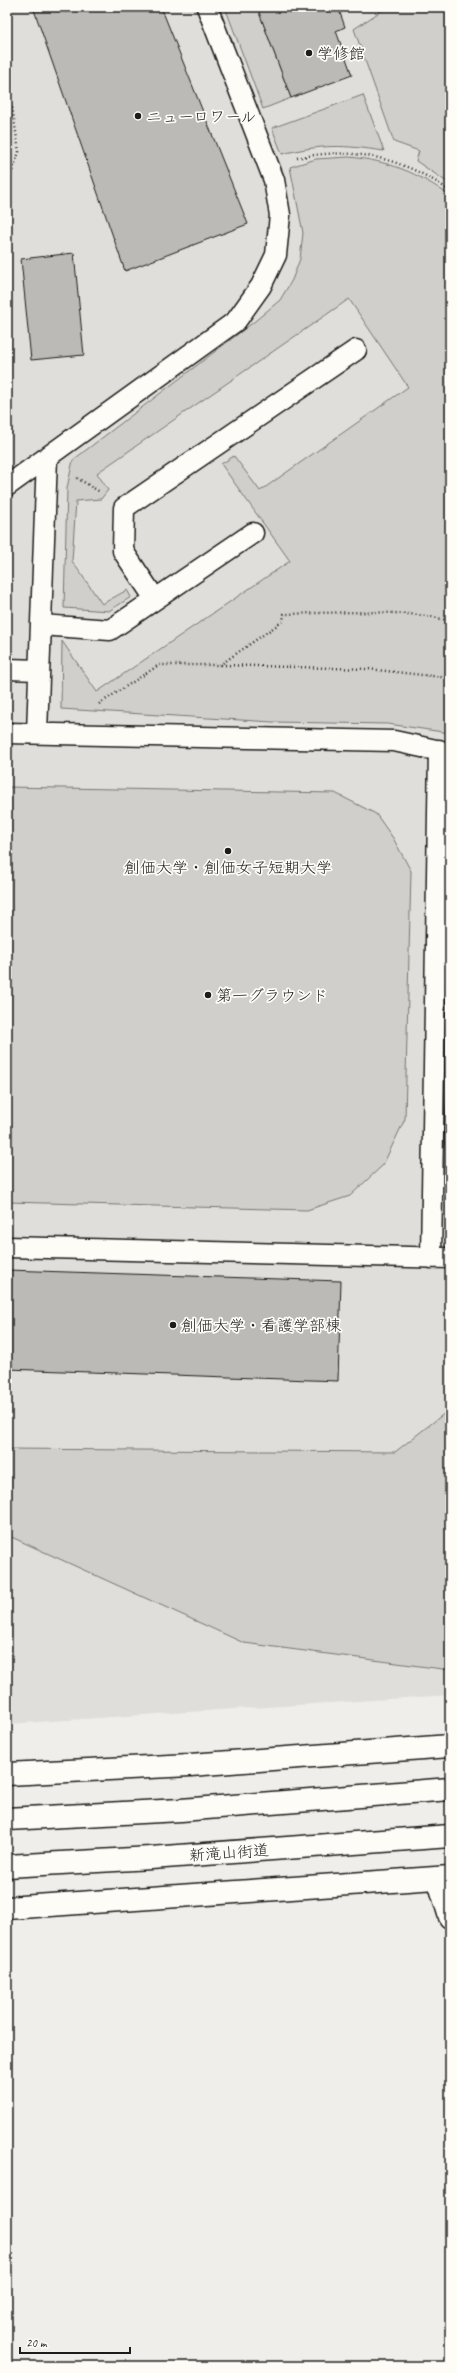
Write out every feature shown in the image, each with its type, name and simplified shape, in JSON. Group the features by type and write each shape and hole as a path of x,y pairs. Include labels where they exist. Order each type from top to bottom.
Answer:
{"main road":[{"path":"7,1774 190,1765 450,1746"},
{"path":"7,1819 181,1810 450,1789"},
{"name":"新滝山街道","path":"7,1866 151,1858 450,1836"},
{"path":"7,1908 444,1878 450,1917"}],"lane":[{"path":"7,486 236,320 261,286 276,254 280,216 274,180 208,7"},
{"path":"155,600 123,551 124,508 356,350"},
{"path":"37,733 47,457"},
{"path":"41,625 110,630 252,533"},
{"path":"7,669 39,670"},
{"path":"7,733 394,741 445,752 441,1258 7,1247"}],"path":[{"path":"7,102 12,106 20,152 7,186"},
{"path":"294,158 336,152 372,155 389,159 421,173 450,191"},
{"path":"74,475 104,494"},
{"path":"220,665 274,629 283,621 284,614 401,614 438,617 450,621"},
{"path":"93,709 159,665 368,669 450,678"}],"shaded area":[{"name":"創価大学・創価女子短期大学","path":"7,7 450,7 450,1695 7,1724"},
{"path":"225,7 257,7 291,98 263,109"},
{"path":"387,7 450,7 450,184 416,161 419,151 394,142 354,29"},
{"path":"363,95 384,151 333,146 309,148 282,154 272,128"},
{"path":"348,157 376,161 402,169 414,174 450,196 450,733 388,724 273,722 61,709 62,641 97,692 290,561 221,464 234,456 260,491 408,387 349,299 97,473 108,490 101,499 76,501 72,561 102,604 127,590 131,597 109,611 64,608 67,488 73,460 255,321 280,300 292,280 300,259 303,233 290,167 316,159"},
{"name":"第一グラウンド","path":"7,787 335,793 376,814 393,838 411,871 405,1119 383,1165 350,1196 307,1210 7,1202"},
{"path":"450,1409 450,1670 244,1643 7,1535 7,1449 395,1452"}],"building":[{"name":"ニューロワール","path":"33,7 161,7 248,224 125,271"},
{"name":"学修館","path":"257,7 338,7 345,27 336,31 352,75 291,98"},
{"path":"74,253 84,355 31,360 21,259"},
{"path":"450,1042 450,1177 442,1176"},
{"name":"創価大学・看護学部棟","path":"7,1270 341,1281 338,1381 7,1369"}],"place":[{"name":"学修館","path":"309,53"},
{"name":"ニューロワール","path":"138,116"},
{"name":"創価大学・創価女子短期大学","path":"228,851"},
{"name":"第一グラウンド","path":"208,995"},
{"name":"創価大学・看護学部棟","path":"173,1325"}]}
